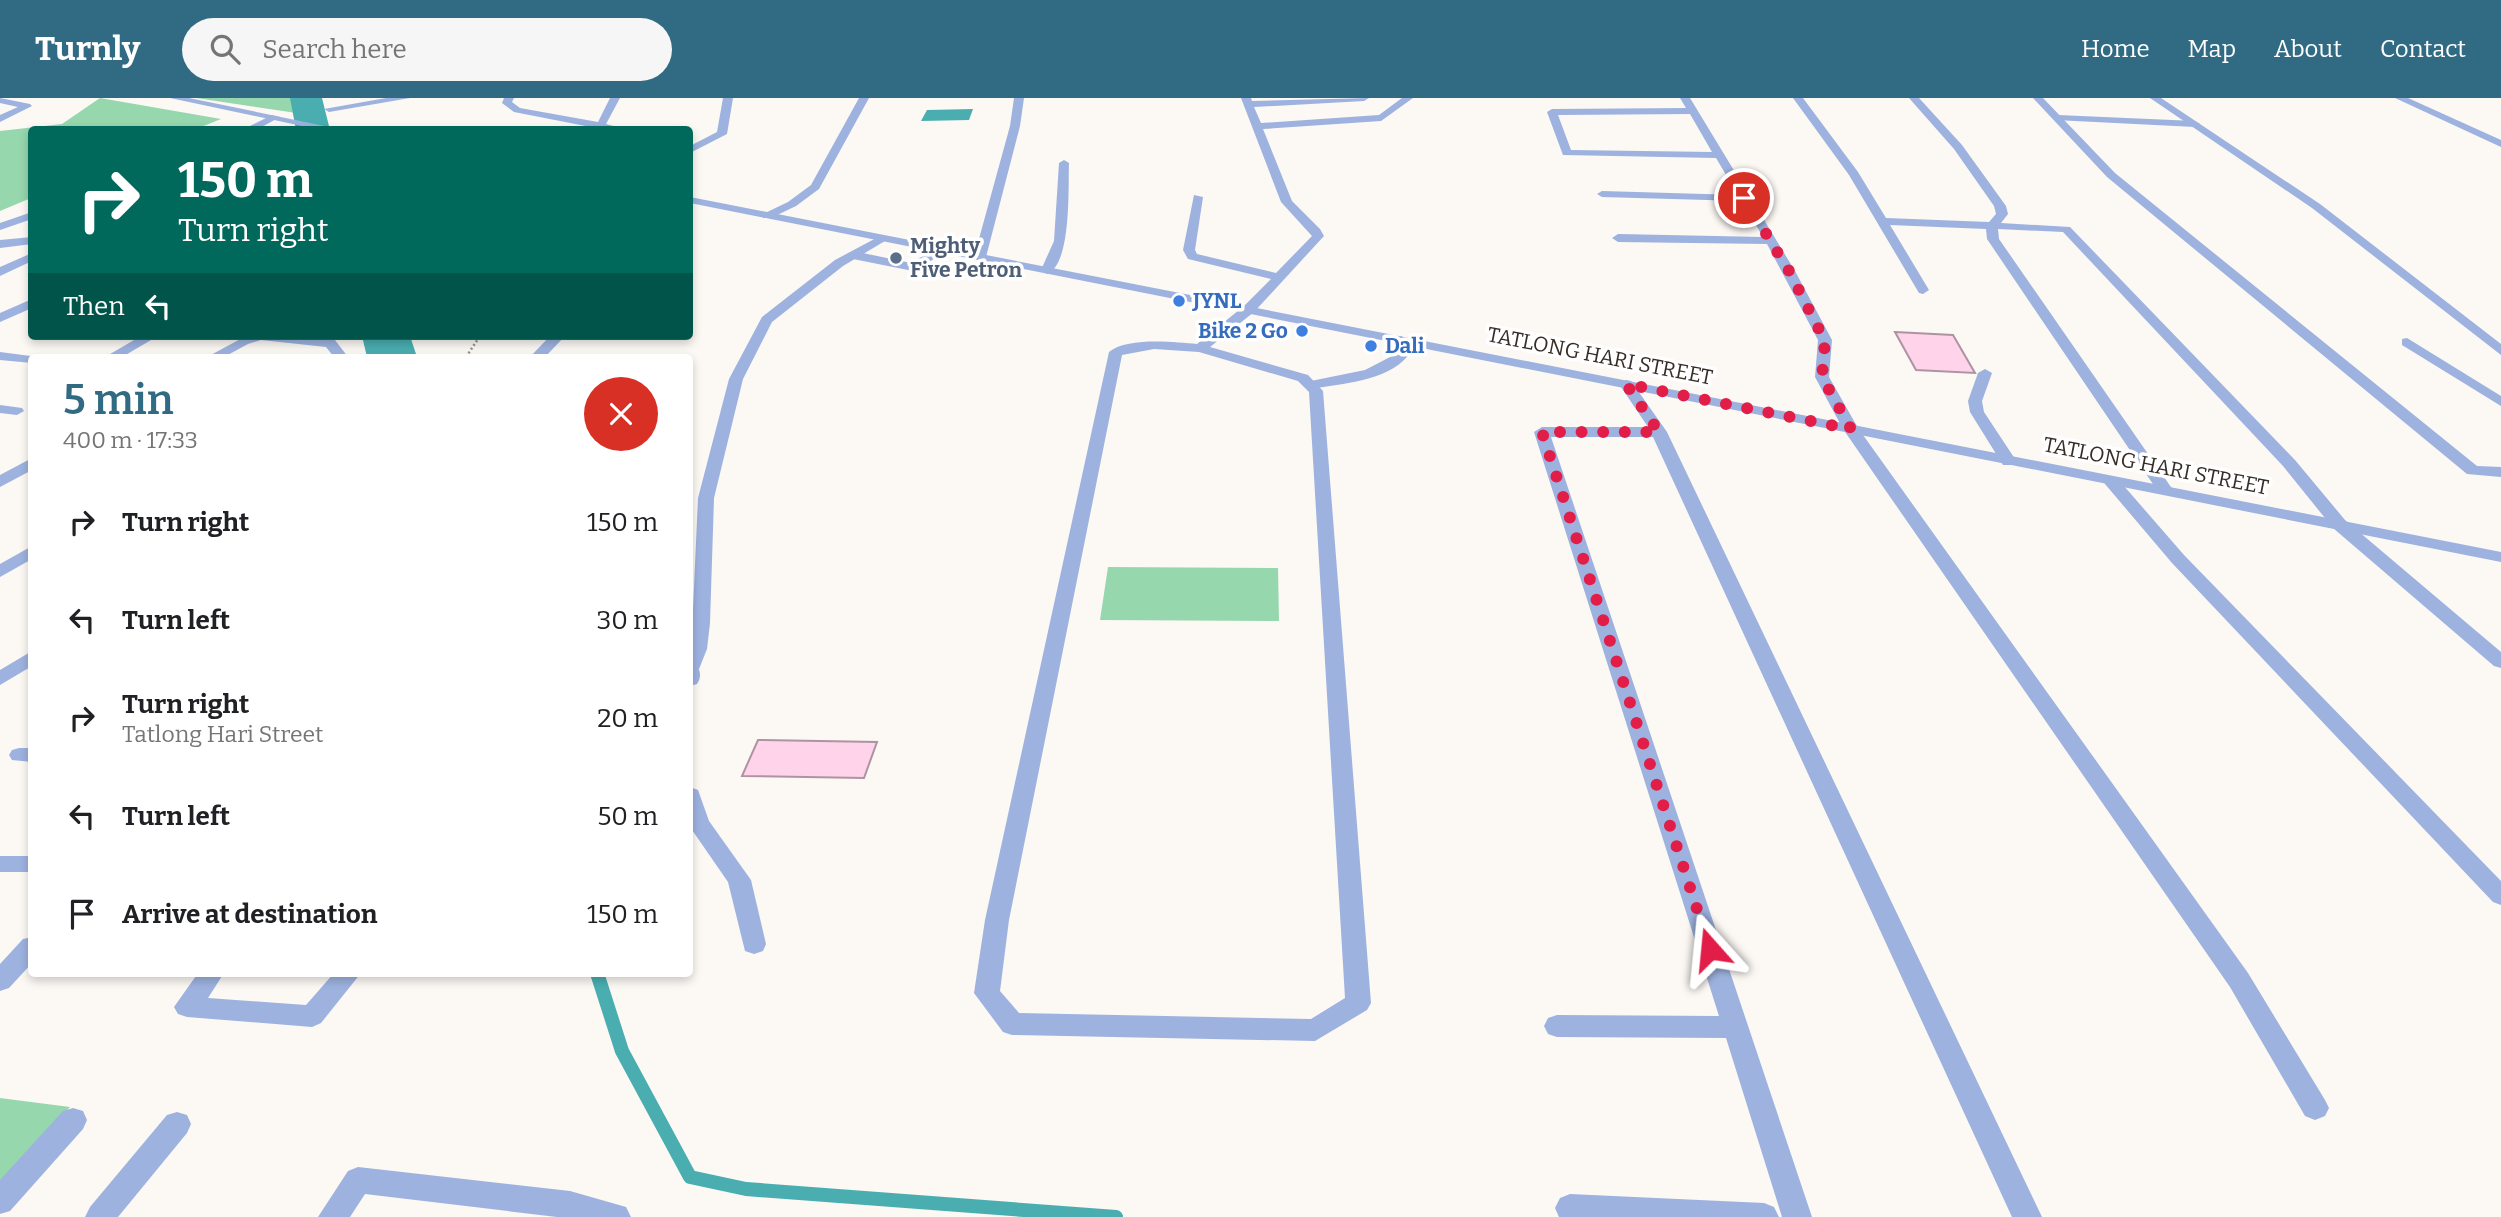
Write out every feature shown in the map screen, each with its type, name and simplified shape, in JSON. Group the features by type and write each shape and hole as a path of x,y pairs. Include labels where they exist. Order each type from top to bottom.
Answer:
{"street":[{"path":"175,98 321,126"},
{"path":"325,98 333,126"},
{"path":"329,109 405,98"},
{"path":"509,98 507,103 517,110 606,126"},
{"path":"601,125 615,98"},
{"path":"693,149 722,134 728,98"},
{"path":"767,216 792,204 815,187 864,98"},
{"path":"980,257 1015,125 1018,98"},
{"path":"1200,348 1249,309 1318,236 1287,202 1259,125 1247,101 1364,98"},
{"path":"1259,125 1381,118 1408,98"},
{"path":"1685,98 1771,241 1825,341 1822,377 1851,429 2239,980 2315,1108"},
{"path":"1798,98 1840,152 1923,290"},
{"path":"1914,98 1958,147 1976,177 2000,206 2002,214 1992,226 1993,239 2165,490"},
{"path":"2038,98 2110,175 2473,471 2501,472"},
{"path":"2155,98 2316,206 2501,351"},
{"path":"2400,98 2501,144"},
{"path":"0,100 27,106 0,119"},
{"path":"1693,111 1552,112 1567,153 1719,155"},
{"path":"256,126 275,117"},
{"path":"2058,118 2195,124"},
{"path":"693,142 704,144"},
{"path":"1047,270 1060,241 1064,163"},
{"path":"1602,194 1744,198"},
{"path":"1198,197 1189,250 1192,256 1278,277"},
{"name":"TATLONG HARI STREET","path":"693,201 2501,557"},
{"path":"0,227 28,216"},
{"path":"1883,221 2066,229 2290,463 2339,524 2501,662"},
{"path":"693,662 698,649 701,623 706,498 736,379 767,320 852,255 884,238"},
{"path":"1618,238 1771,241"},
{"path":"0,244 28,240"},
{"path":"852,255 913,267 942,249"},
{"path":"0,272 28,258"},
{"path":"0,318 28,305"},
{"path":"118,354 144,340"},
{"path":"219,354 247,340"},
{"path":"300,340 330,343 339,354"},
{"path":"540,354 554,340"},
{"path":"1311,385 1392,364 1401,356 1401,340"},
{"path":"2407,342 2501,402"},
{"path":"1154,345 1200,348 1303,378 1316,391 1358,1003 1315,1030 1012,1024 987,993 997,920 1116,352 1154,345"},
{"path":"0,356 28,359"},
{"path":"1985,373 1975,401 1977,412 2009,462"},
{"path":"1626,384 1659,432 2027,1217"},
{"path":"0,409 17,411"},
{"path":"1659,432 1542,432 1797,1217"},
{"path":"0,482 28,465"},
{"path":"2111,481 2178,559 2501,896"},
{"path":"0,572 28,554"},
{"path":"0,679 28,660"},
{"path":"693,806 698,823 739,880 754,944"},
{"path":"0,864 28,864"},
{"path":"0,981 28,950"},
{"path":"209,977 187,1007 313,1016 346,977"},
{"path":"1557,1026 1735,1027"},
{"path":"0,1202 73,1120"},
{"path":"100,1217 177,1124"},
{"path":"333,1217 358,1180 570,1205 616,1217"},
{"path":"1570,1208 1764,1217"}],"green space":[{"path":"100,98 221,119 204,126 44,126 62,124"},
{"path":"196,98 306,98 310,115"},
{"path":"28,128 28,199 0,211 0,131"},
{"path":"1108,567 1278,568 1279,621 1100,620"},
{"path":"0,1098 70,1107 0,1183"}],"water":[{"path":"973,109 969,120 921,121 927,110"}],"building":[{"path":"1895,332 1953,335 1975,373 1916,370"},
{"path":"758,740 877,742 864,778 742,776"}],"waterway":[{"path":"306,98 312,126"},
{"path":"387,340 391,354"},
{"path":"598,977 622,1051 690,1177 746,1189 1116,1217"}],"place":[{"name":"Mighty Five Petron","path":"896,258"},
{"name":"JYNL","path":"1179,301"},
{"name":"Bike 2 Go","path":"1302,331"},
{"name":"Dali","path":"1371,346"}],"route":[{"path":"1710,949 1542,432 1659,432 1626,384 1851,429 1822,377 1825,341 1789,271 1744,198"}]}
